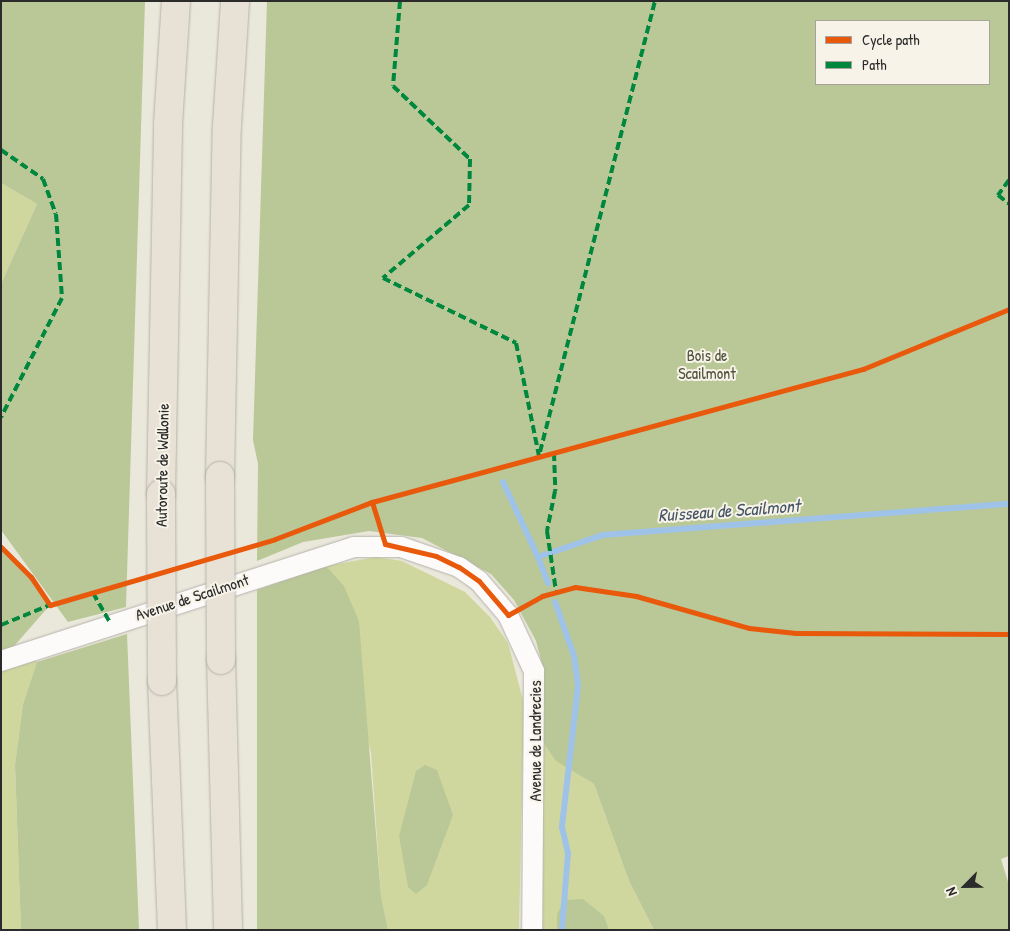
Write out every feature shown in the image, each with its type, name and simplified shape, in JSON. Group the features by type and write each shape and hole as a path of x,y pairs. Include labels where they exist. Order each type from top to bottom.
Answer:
{"highway":[{"name":"Autoroute de Wallonie","path":"172,930 162,681 161,494 168,124 176,1"},
{"path":"228,930 221,660 220,476 227,126 235,1"}],"street":[{"name":"Avenue de Scailmont","path":"1,661 318,556 385,544"},
{"name":"Avenue de Landrecies","path":"385,544 436,556 479,581 508,615 528,652 538,691 532,930"}],"green space":[{"path":"1,1 145,1 126,607 68,622 1,530 1,284 37,204 1,183"},
{"name":"Bois de Scailmont","path":"267,1 1009,1 1009,856 1001,859 1009,885 1009,930 654,930 629,881 594,784 556,761 537,734 537,691 544,671 536,641 514,600 491,574 422,538 369,531 303,542 257,561 258,464 253,440"},
{"path":"1,183 37,204 1,284"},
{"path":"1,547 31,577 50,605 1,661"},
{"path":"376,557 402,561 465,592 490,617 508,643 524,704 519,930 388,930 381,896 371,753 326,566"},
{"path":"326,566 344,586 359,621 381,896 388,930 257,930 257,590"},
{"path":"1,579 7,658 34,647 37,662 23,704 15,765 21,930 1,930"},
{"path":"127,634 139,930 21,930 15,765 23,704 37,662"},
{"path":"537,734 556,760 594,784 629,881 654,930 532,930"},
{"path":"425,765 437,770 453,815 427,885 416,894 408,887 399,836 416,771"},
{"path":"583,899 604,916 609,930 557,930 557,914 565,900"}],"waterway":[{"name":"Ruisseau de Scailmont","path":"503,482 538,557 603,535 1009,504"},
{"path":"538,557 548,583"},
{"path":"555,602 574,656 578,686 562,827 568,853 562,930"}],"marked path":[{"path":"400,1 393,86 470,159 469,205 383,278 516,343 539,456"},
{"path":"540,452 655,1"},
{"path":"1,150 43,179 56,214 62,298 1,417"},
{"path":"1009,180 998,195 1009,204"},
{"path":"554,453 555,491 547,531 556,591"},
{"path":"93,593 110,623"},
{"path":"1,625 50,605 47,601"}],"cycle path":[{"path":"1,547 31,577 50,605 275,539 372,502 863,369 1009,309"},
{"path":"372,502 385,544 436,556 459,567 479,581 508,615 542,596 575,587 636,596 749,628 796,633 1009,634"}]}
